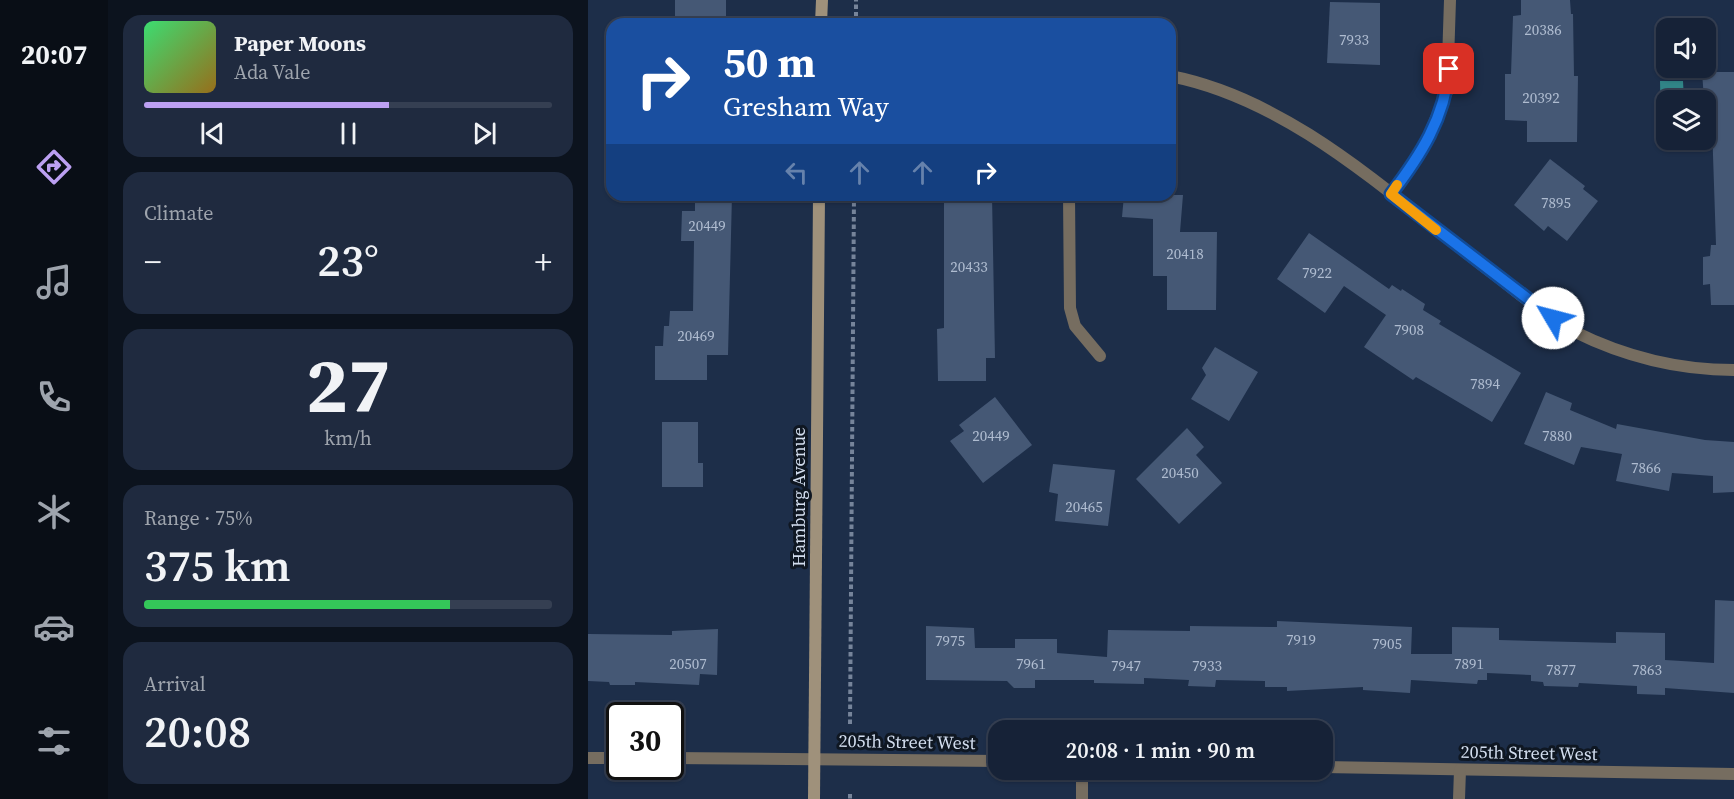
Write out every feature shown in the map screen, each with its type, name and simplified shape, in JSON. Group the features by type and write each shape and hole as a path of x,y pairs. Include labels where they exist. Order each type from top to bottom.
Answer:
{"street":[{"path":"821,18 822,0"},
{"path":"1391,194 1423,149 1447,92 1450,0"},
{"path":"1176,78 1222,91 1268,111 1308,134 1391,194 1463,252 1573,330 1646,359 1704,370 1734,370"},
{"name":"Hamburg Avenue","path":"814,799 819,201"},
{"path":"1069,201 1070,308 1075,326 1101,356"},
{"path":"588,758 606,758"},
{"name":"205th Street West","path":"684,758 988,761"},
{"name":"205th Street West","path":"1333,767 1734,774"},
{"path":"1459,799 1460,770"},
{"path":"1082,780 1082,799"}],"path":[{"path":"856,0 856,18"},
{"path":"850,724 854,201"}],"shaded area":[{"path":"1660,81 1683,81 1683,90 1660,90"}],"building":[{"path":"675,0 726,0 726,18 675,18"},
{"path":"1521,0 1570,0 1571,14 1573,14 1574,76 1578,76 1577,142 1527,142 1527,121 1505,120 1505,74 1511,74 1513,16 1521,15"},
{"path":"1330,2 1380,3 1380,65 1327,63"},
{"path":"1716,72 1734,72 1734,305 1711,305 1710,284 1703,285 1703,257 1710,256 1711,245 1716,245 1713,150 1716,150 1716,90 1703,90 1702,78 1716,78"},
{"path":"1550,159 1585,186 1583,189 1598,201 1567,241 1548,226 1544,231 1514,205"},
{"path":"1176,195 1183,195 1180,232 1217,232 1216,310 1167,310 1167,276 1153,276 1153,219 1122,217 1123,201 1176,201"},
{"path":"695,201 732,201 728,355 707,355 707,380 655,380 655,346 663,346 664,326 669,326 670,311 693,311 694,241 681,241 682,211 695,211"},
{"path":"944,201 992,201 995,358 986,358 986,381 938,381 937,329 944,328"},
{"path":"1309,233 1389,289 1392,285 1401,291 1402,289 1425,304 1423,310 1441,321 1439,324 1521,373 1492,422 1416,377 1413,380 1364,347 1386,315 1344,286 1325,313 1277,279"},
{"path":"1215,347 1258,372 1229,421 1191,399 1206,375 1202,368"},
{"path":"1546,392 1572,403 1570,410 1616,429 1617,424 1705,440 1734,442 1734,492 1713,493 1713,476 1672,473 1669,491 1616,481 1622,454 1581,447 1574,465 1524,444"},
{"path":"995,397 1032,445 983,483 950,441 964,431 959,425"},
{"path":"662,422 698,422 698,463 703,463 703,487 662,487"},
{"path":"1187,428 1204,447 1196,455 1222,483 1179,524 1136,479"},
{"path":"1053,464 1115,470 1108,526 1055,521 1058,494 1049,492"},
{"path":"1715,600 1734,601 1734,693 1665,688 1665,695 1637,694 1637,686 1579,683 1578,687 1544,686 1543,682 1531,681 1531,675 1487,673 1487,680 1478,680 1477,684 1411,680 1410,693 1363,690 1363,687 1287,691 1287,687 1265,687 1265,681 1216,680 1215,687 1188,686 1189,680 1144,678 1144,684 1094,683 1094,680 1035,680 1035,688 1014,688 1007,681 926,680 926,626 974,628 975,648 1015,648 1015,639 1057,639 1057,653 1107,657 1108,630 1190,631 1190,626 1277,627 1277,621 1412,627 1411,654 1452,654 1452,627 1499,628 1499,640 1616,643 1616,632 1665,633 1665,660 1714,663"},
{"path":"718,629 717,675 700,674 699,685 635,682 635,685 610,685 609,682 588,681 588,634 672,635 672,631"}],"slow traffic":[{"path":"1397,185 1391,194 1436,230"}],"route":[{"path":"1449,69 1447,92 1433,130 1423,149 1391,194 1463,252 1553,318"}]}
